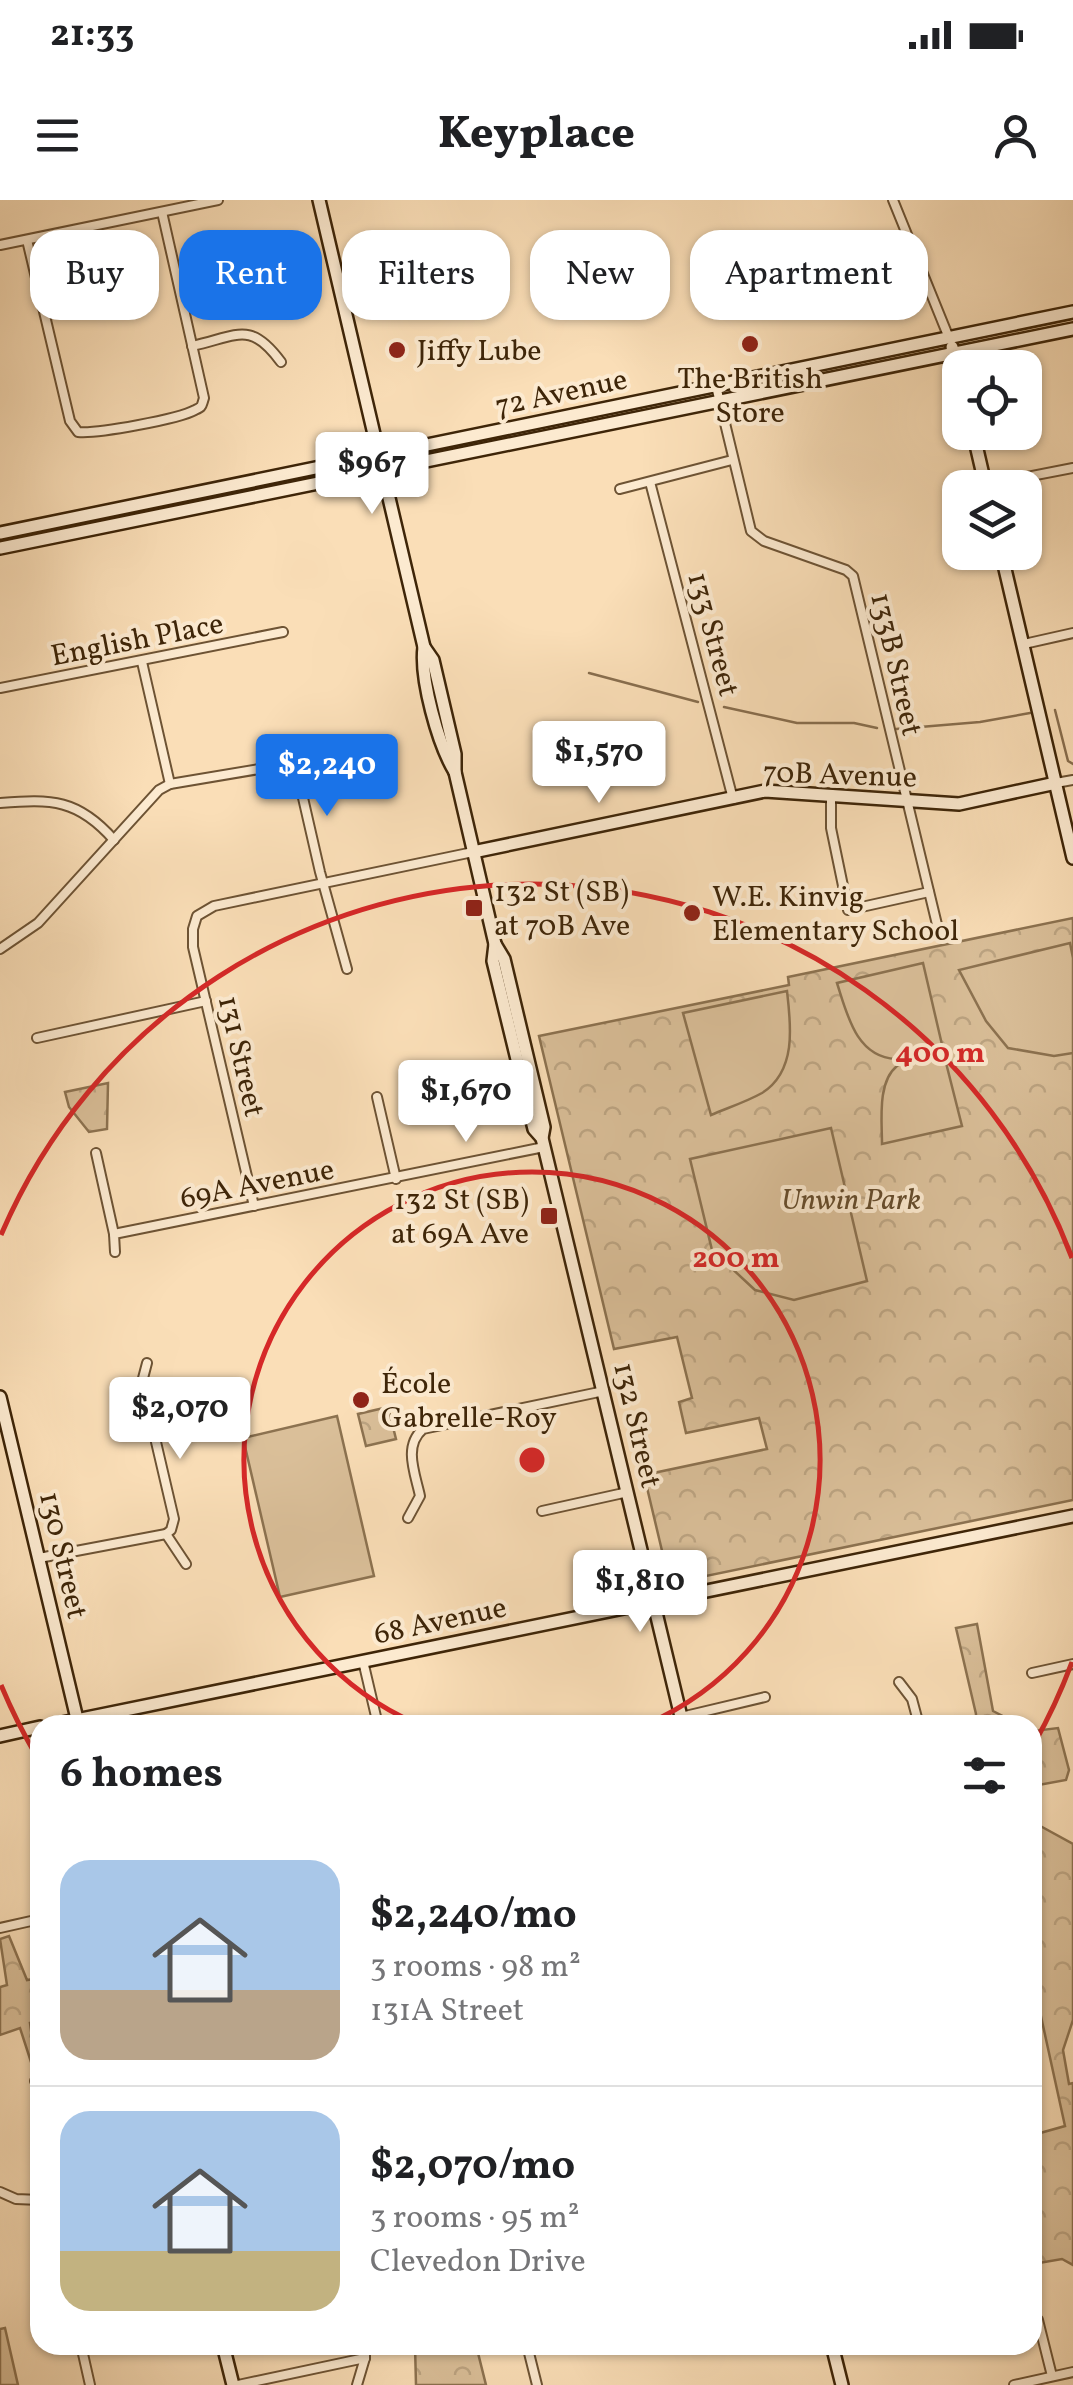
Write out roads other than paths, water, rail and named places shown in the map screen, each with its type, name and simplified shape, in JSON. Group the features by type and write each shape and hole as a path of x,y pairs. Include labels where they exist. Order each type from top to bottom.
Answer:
{"main road":[{"name":"132 Street","path":"319,200 424,647 422,664 445,757 455,772 520,1074 534,1130 543,1142 681,1715"},
{"name":"72 Avenue","path":"0,533 1073,312"},
{"name":"72 Avenue","path":"972,350 1073,328"},
{"path":"949,338 953,350"},
{"name":"72 Avenue","path":"0,548 942,356"},
{"path":"1006,570 1073,858"},
{"name":"70B Avenue","path":"473,852 766,791 964,804 1056,783"},
{"name":"130 Street","path":"0,1397 76,1715"},
{"name":"68 Avenue","path":"111,1715 1073,1516"},
{"path":"0,1736 30,1730"},
{"path":"227,2355 236,2385"},
{"path":"834,2355 842,2385"}],"street":[{"path":"0,246 218,200"},
{"path":"893,200 949,338"},
{"path":"27,240 70,421 78,432 192,412 202,406 204,398 162,212"},
{"path":"192,346 249,334 263,338 281,362"},
{"path":"620,490 732,460 716,386"},
{"name":"133B Street","path":"732,460 752,533 853,576 940,937"},
{"path":"1042,474 1073,468"},
{"name":"133 Street","path":"650,482 733,798"},
{"name":"English Place","path":"0,688 283,632"},
{"path":"1024,644 1073,634"},
{"path":"142,662 170,784"},
{"path":"0,949 38,923 159,790 170,784 295,763 347,970"},
{"name":"70B Avenue","path":"1056,783 1073,780"},
{"path":"831,793 831,828 848,910 929,892"},
{"path":"0,804 42,800 68,805 94,818 114,840"},
{"name":"70B Avenue","path":"197,916 214,906 473,852"},
{"name":"131 Street","path":"197,916 193,946 254,1206"},
{"path":"36,1038 206,1001"},
{"path":"377,1098 396,1180"},
{"name":"69A Avenue","path":"114,1234 396,1180 543,1142"},
{"path":"96,1153 114,1234 114,1252"},
{"path":"39,1558 171,1530 174,1519 142,1382 147,1362"},
{"path":"408,1518 420,1496 411,1450 414,1437 423,1429 604,1391"},
{"path":"542,1511 628,1492"},
{"path":"166,1534 186,1564"},
{"path":"363,1661 376,1715"},
{"path":"1032,1673 1073,1664"},
{"path":"898,1682 912,1699 916,1715"},
{"path":"703,1715 765,1697"},
{"path":"0,1928 30,1921"},
{"path":"0,2192 30,2200"},
{"path":"1042,2336 1052,2376"},
{"path":"83,2355 90,2385"},
{"path":"530,2355 537,2385"},
{"path":"236,2385 365,2358 357,2385"},
{"path":"1014,2385 1073,2372"}],"waterway":[{"path":"589,673 698,702"},
{"path":"724,707 797,723 854,723 877,728"},
{"path":"1055,710 1068,761 1073,764"},
{"path":"896,729 980,722 1030,713"}],"place":[{"name":"The British Store","path":"750,344"},
{"name":"Jiffy Lube","path":"397,350"},
{"name":"132 St (SB) at 70B Ave","path":"474,908"},
{"name":"W.E. Kinvig Elementary School","path":"692,913"},
{"name":"132 St (SB) at 69A Ave","path":"549,1216"},
{"name":"École Gabrelle-Roy","path":"361,1400"}],"park label":[{"name":"Unwin Park","path":"851,1199"}]}
